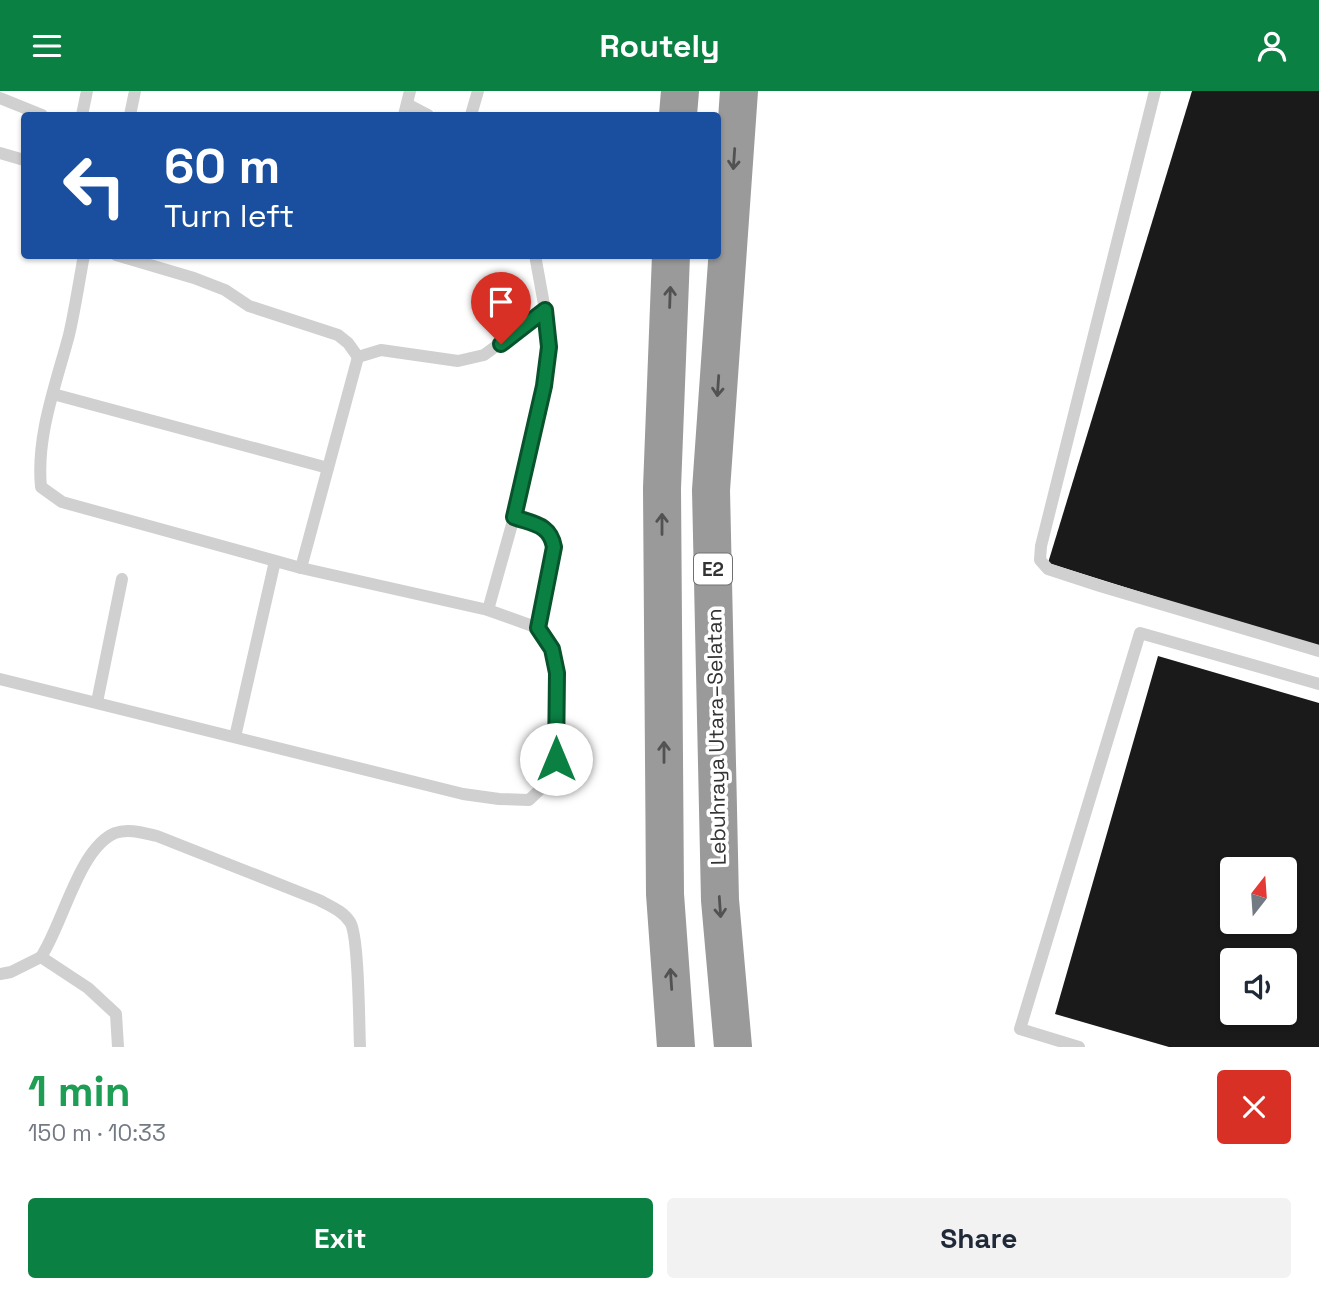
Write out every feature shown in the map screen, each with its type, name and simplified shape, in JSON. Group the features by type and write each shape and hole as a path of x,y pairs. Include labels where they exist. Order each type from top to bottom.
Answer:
{"highway":[{"path":"678,112 680,91"},
{"name":"Lebuhraya Utara–Selatan","path":"733,1047 720,899 711,490 739,91"},
{"name":"E2","path":"671,259 662,488 665,894 676,1047"}],"lane":[{"path":"83,112 87,91"},
{"path":"131,112 135,91"},
{"path":"472,112 478,91"},
{"path":"1155,91 1041,546 1040,560 1048,569 1087,582 1319,651"},
{"path":"0,98 35,112"},
{"path":"407,103 423,112"},
{"path":"0,153 21,159"},
{"path":"0,679 463,794 529,800 546,784 556,759 557,673 552,649 538,628 488,610 301,568 62,502 41,487 38,463 83,259"},
{"path":"130,259 194,278 225,290 249,306 338,335 358,357"},
{"path":"488,610 514,517 544,386 549,347 536,259"},
{"path":"358,357 381,350 458,361 484,355 545,310"},
{"path":"301,568 358,357"},
{"path":"53,394 328,468"},
{"path":"514,517 542,527 552,536 554,547 538,628"},
{"path":"235,737 275,561"},
{"path":"97,702 122,579"},
{"path":"1079,1047 1020,1029 1140,633 1319,684"},
{"path":"0,974 11,972 41,957 59,926 85,861 102,841 116,832 135,831 157,836 339,910 352,923 360,1047"},
{"path":"41,957 88,988 116,1014 118,1047"}],"building":[{"path":"1192,91 1319,91 1319,648 1048,563"},
{"path":"1158,656 1319,703 1319,1047 1169,1047 1055,1014"}],"route":[{"path":"501,344 545,310 549,347 544,386 514,517 542,527 552,536 554,547 538,628 552,649 557,673 556,759"}]}
